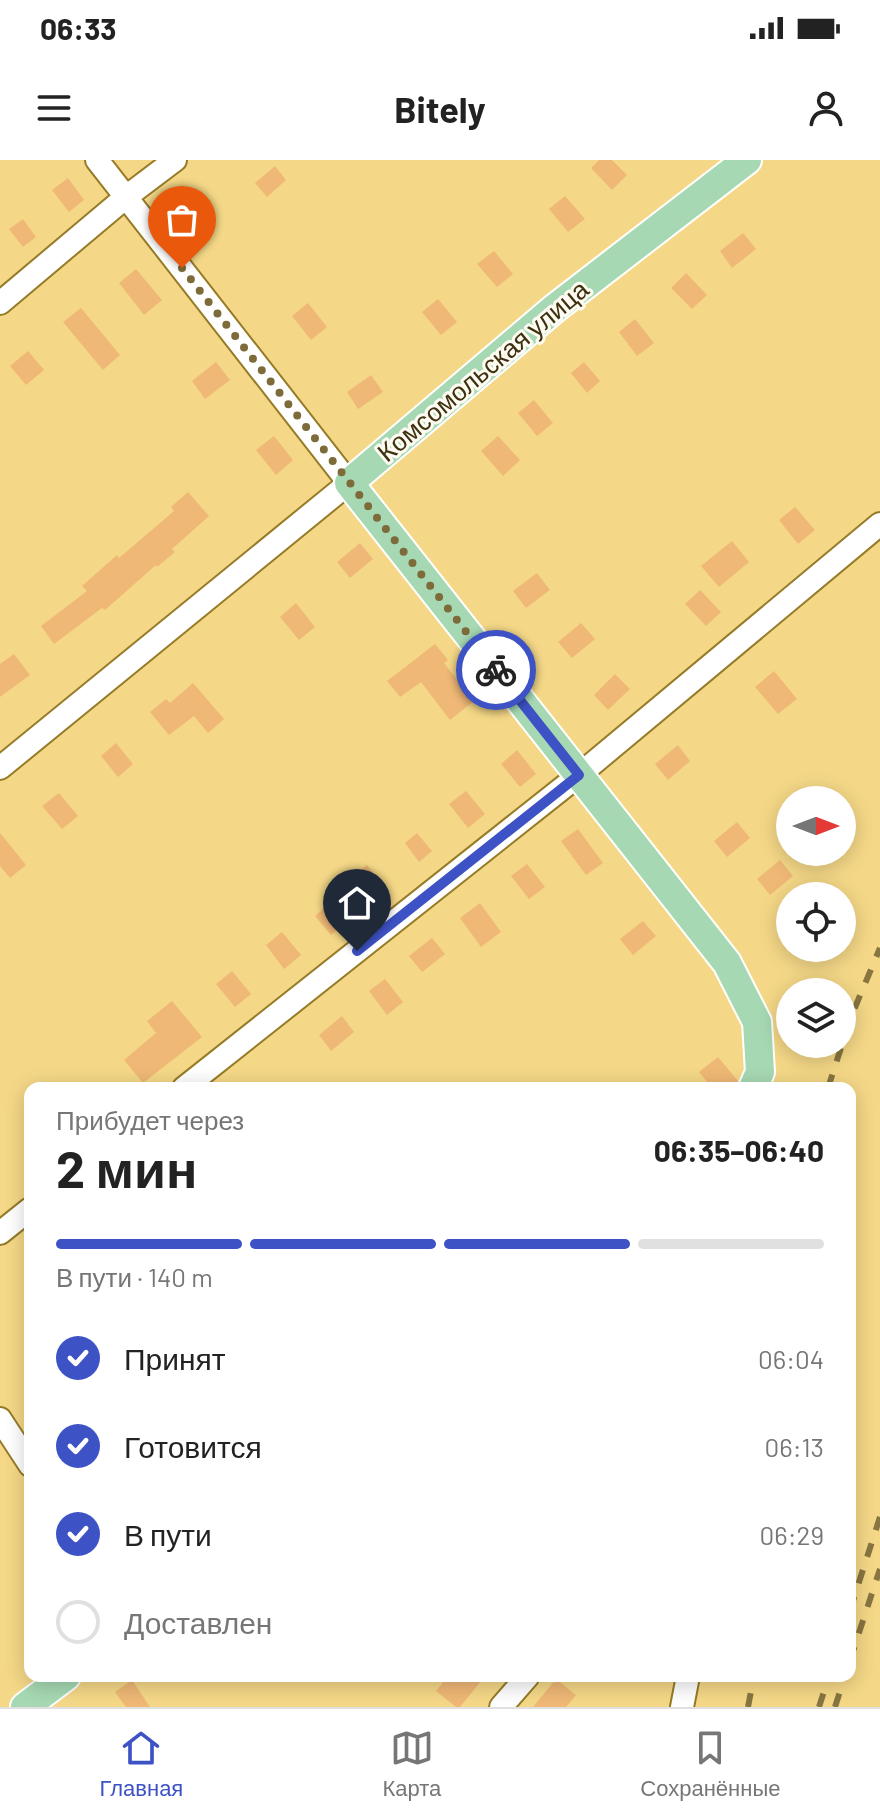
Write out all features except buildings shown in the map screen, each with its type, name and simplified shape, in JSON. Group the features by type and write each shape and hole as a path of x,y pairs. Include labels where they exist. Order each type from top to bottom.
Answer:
{"main road":[{"name":"Комсомольская улица","path":"349,483 555,308 747,160"},
{"path":"349,483 727,963 757,1022 760,1072 756,1082"},
{"path":"25,1707 58,1682"}],"street":[{"path":"97,160 349,483"},
{"path":"0,303 175,160"},
{"name":"Комсомольская улица","path":"0,768 349,483"},
{"path":"192,1082 579,775 880,524"},
{"path":"0,1233 24,1214"},
{"path":"0,1419 24,1456"},
{"path":"501,1707 523,1682"},
{"path":"682,1707 687,1682"}],"railway":[{"path":"830,1082 851,1017 880,948"},
{"path":"856,1591 880,1517"},
{"path":"856,1642 880,1569"},
{"path":"748,1707 753,1682"},
{"path":"819,1707 827,1682"},
{"path":"835,1707 843,1682"}],"way so far":[{"path":"182,268 496,670"}],"route":[{"path":"357,951 579,775 496,670"}]}
